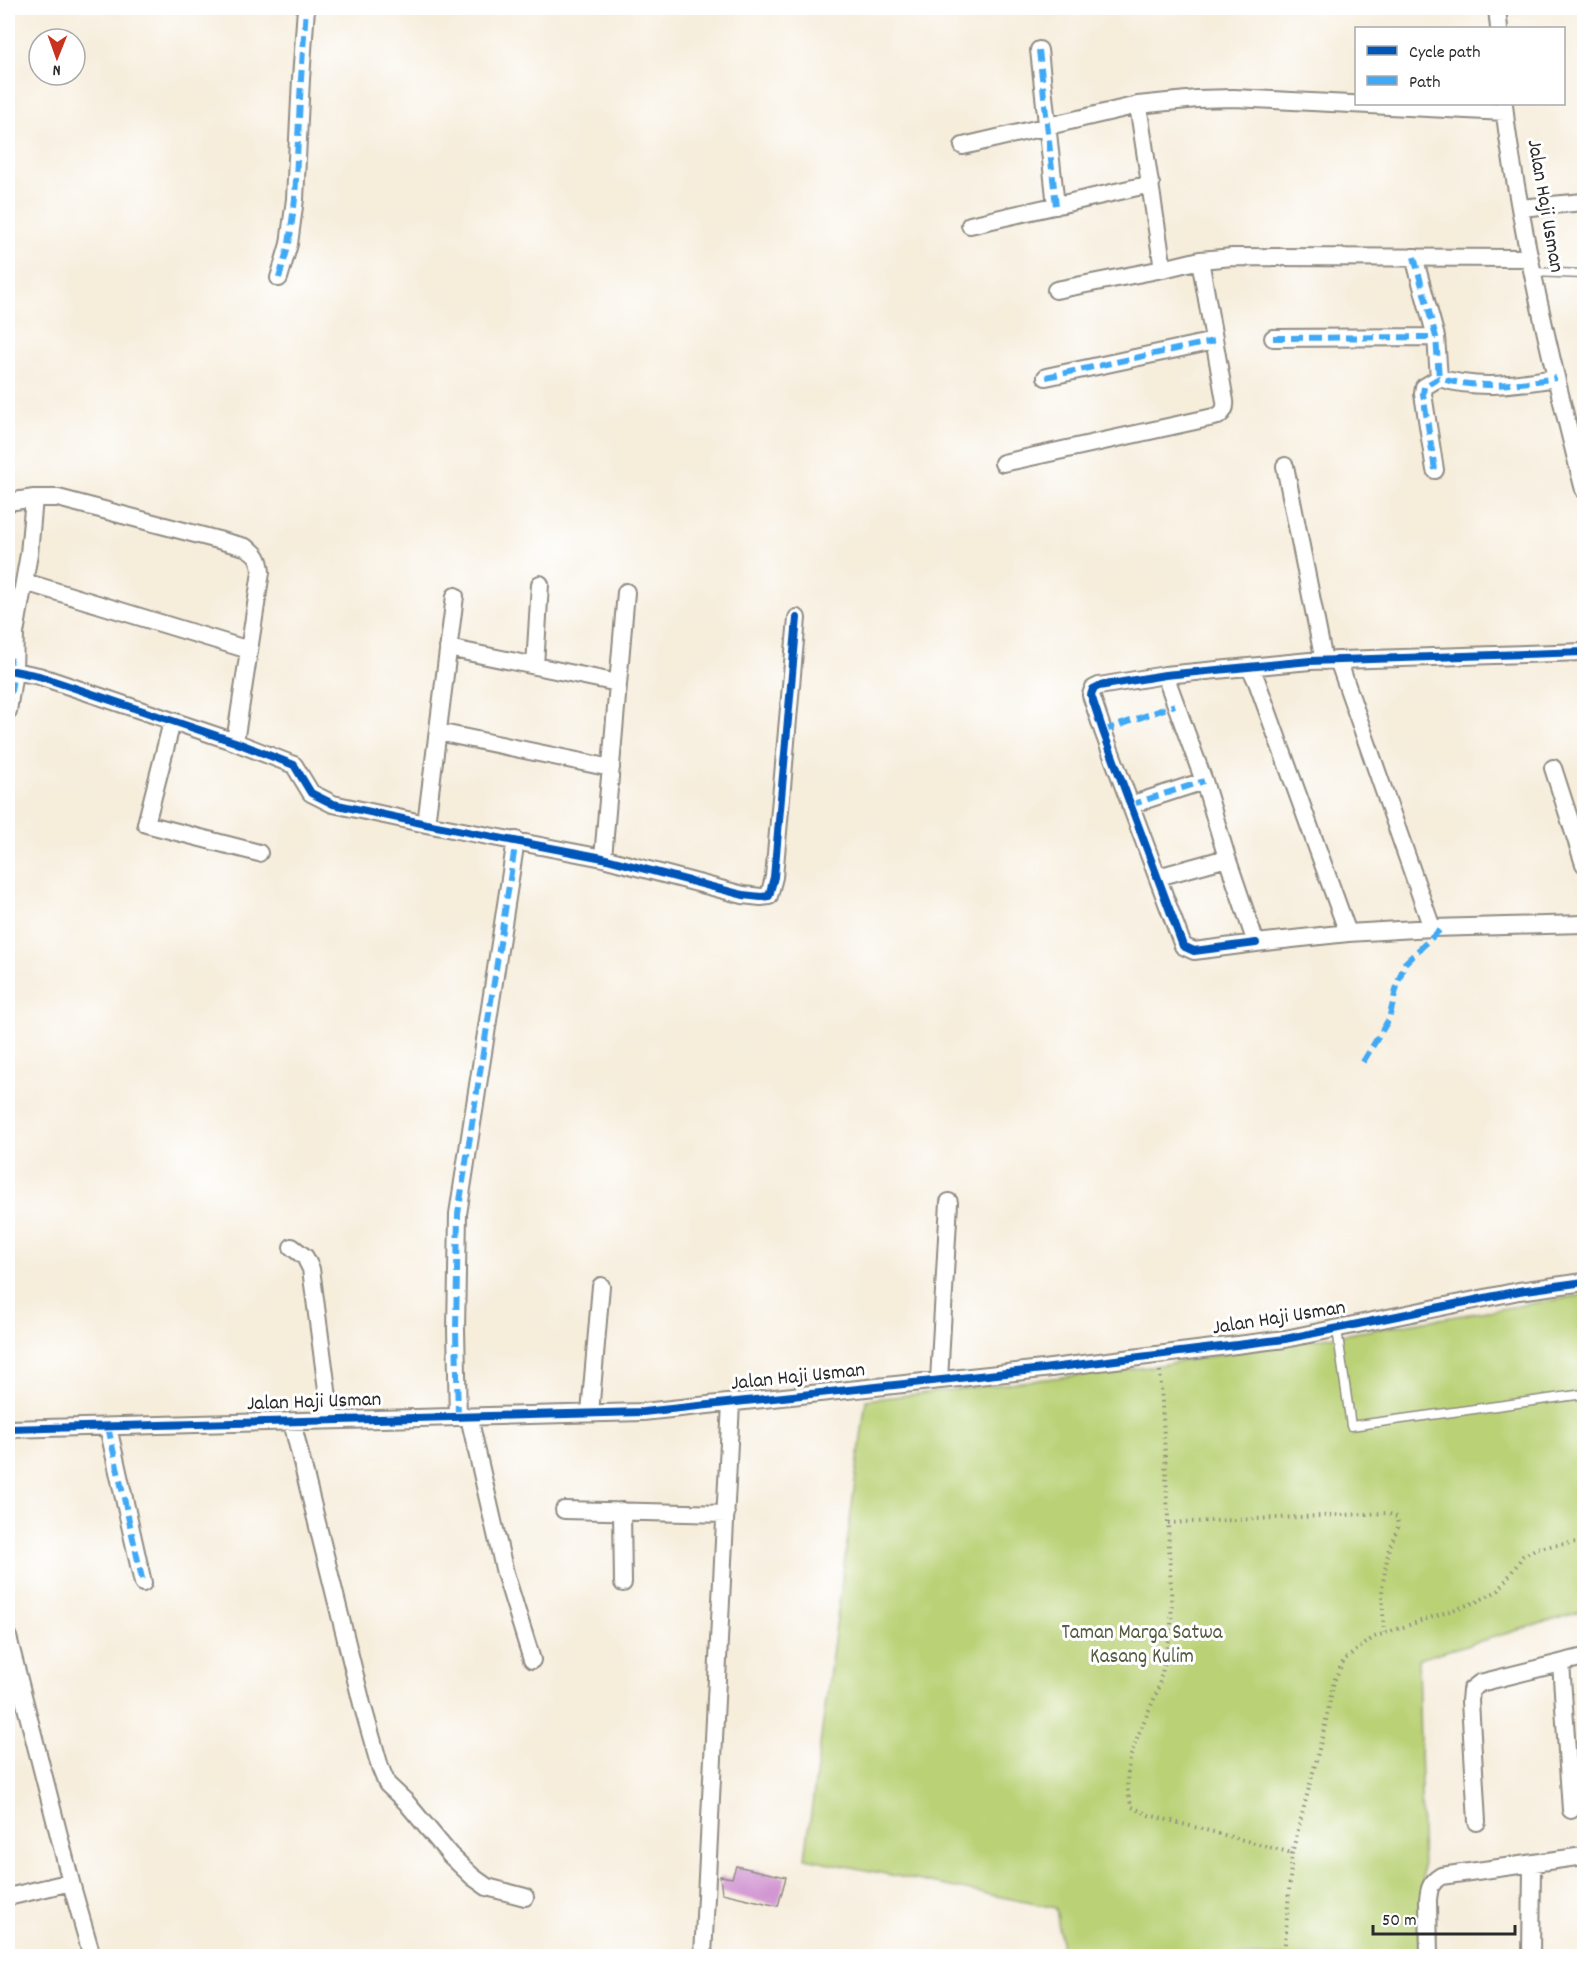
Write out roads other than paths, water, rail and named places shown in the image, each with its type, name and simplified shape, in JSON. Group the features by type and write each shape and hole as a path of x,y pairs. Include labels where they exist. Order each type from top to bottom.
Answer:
{"street":[{"path":"279,278 290,244 295,199 306,8"},
{"path":"1497,8 1499,27"},
{"path":"1039,50 1056,206"},
{"path":"963,146 1138,105 1234,98 1355,102"},
{"path":"1138,105 1163,269"},
{"path":"1423,105 1504,108"},
{"name":"Jalan Haji Usman","path":"1504,108 1530,265 1584,490"},
{"path":"970,225 1151,184"},
{"path":"1520,208 1584,202"},
{"path":"1056,290 1200,260 1233,257 1413,258 1530,265"},
{"path":"1413,258 1436,337 1439,378"},
{"path":"1004,463 1218,416 1223,413 1226,407 1200,260"},
{"path":"1273,338 1436,337"},
{"path":"1046,377 1214,341"},
{"path":"1435,470 1423,394 1424,387 1439,378 1473,385 1516,384 1556,378"},
{"path":"1285,466 1331,660 1432,928"},
{"path":"8,711 11,664 25,582 34,498"},
{"path":"8,502 34,498 58,498 245,547 256,552 261,572 235,742"},
{"path":"25,582 249,650"},
{"path":"536,666 540,584"},
{"path":"603,858 626,592"},
{"path":"426,824 455,596"},
{"path":"11,664 39,676 235,742 294,765 311,793 333,804 603,858 743,895 761,897 769,896 774,878 797,618"},
{"path":"448,648 618,683"},
{"path":"1584,652 1331,660 1250,667 1165,675 1099,686 1093,688 1091,695 1183,946 1194,951 1348,933 1584,924"},
{"path":"1250,667 1348,933"},
{"path":"1165,675 1203,781 1256,943"},
{"path":"172,722 146,824 259,853"},
{"path":"438,732 611,768"},
{"path":"1553,768 1584,864"},
{"path":"1130,805 1203,781"},
{"path":"516,840 458,1214 456,1330 463,1417 505,1573 532,1660"},
{"path":"1158,877 1227,858"},
{"path":"939,1380 950,1202"},
{"path":"292,1247 305,1257 311,1269 331,1420"},
{"name":"Jalan Haji Usman","path":"8,1430 643,1412 1286,1340 1519,1291 1584,1282"},
{"path":"590,1413 601,1286"},
{"path":"704,1956 731,1403"},
{"path":"292,1422 362,1704 387,1784 450,1855 473,1877 488,1887 525,1897"},
{"path":"108,1427 143,1583"},
{"path":"564,1510 726,1514"},
{"path":"622,1511 623,1583"},
{"path":"8,1637 70,1882 92,1956"},
{"path":"1477,1822 1471,1690 1480,1683 1584,1657"},
{"path":"1562,1663 1571,1810"},
{"path":"1429,1956 1428,1900 1433,1881 1441,1876 1584,1856"},
{"path":"1531,1956 1532,1864"},
{"path":"8,1898 70,1882"}],"lane":[{"path":"1530,265 1584,274"},
{"path":"1336,1329 1351,1426 1584,1394"}],"park label":[{"name":"Taman Marga Satwa Kasang Kulim","path":"1142,1646"}]}
